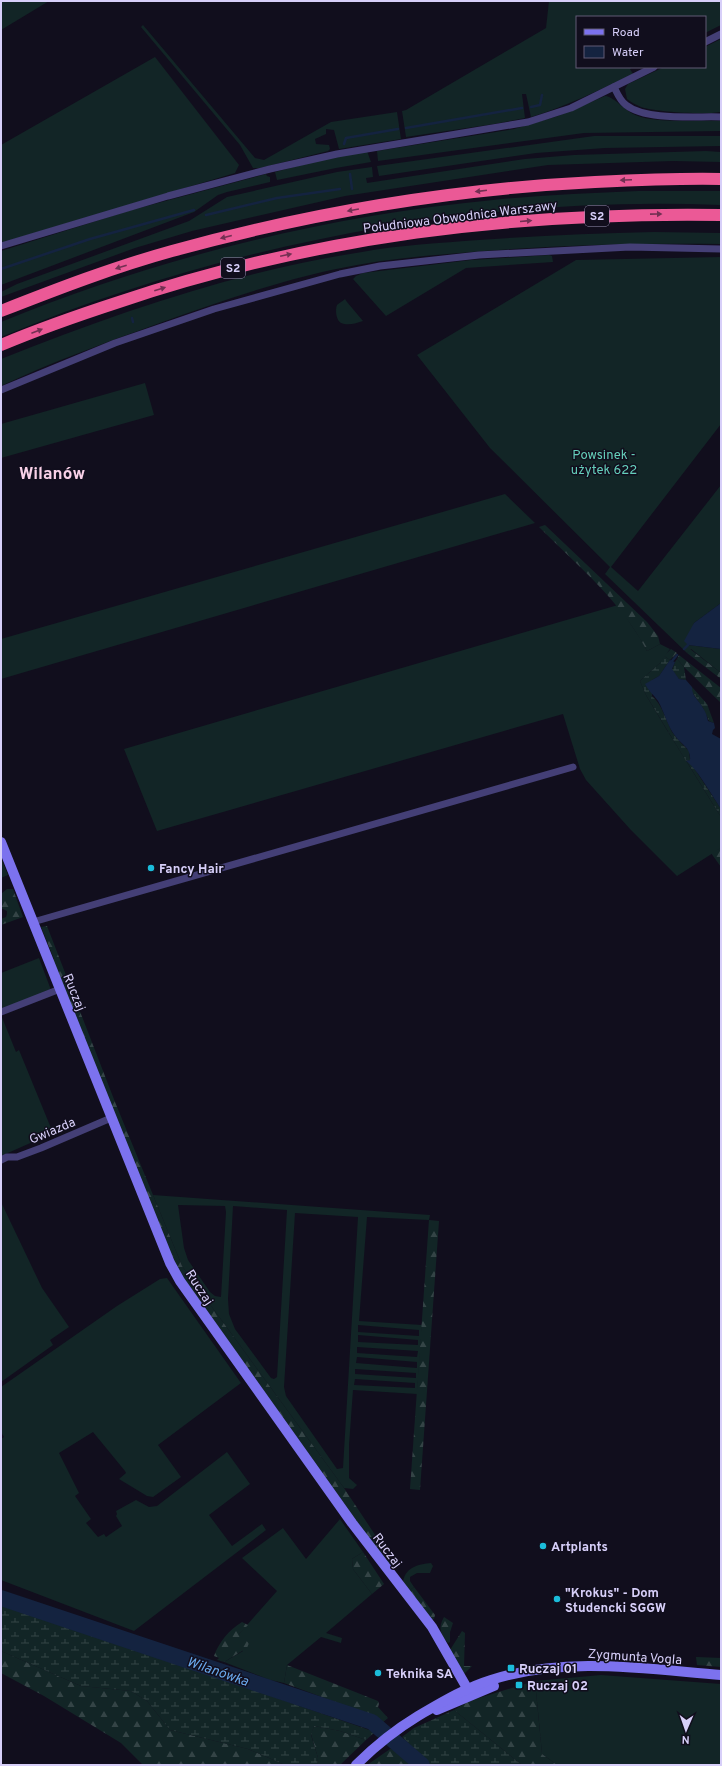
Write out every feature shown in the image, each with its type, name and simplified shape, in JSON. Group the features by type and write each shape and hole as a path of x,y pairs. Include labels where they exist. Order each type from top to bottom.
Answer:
{"highway":[{"name":"Południowa Obwodnica Warszawy","path":"1,311 70,284 172,251 306,218 392,203 520,186 624,180 721,179"},
{"name":"Południowa Obwodnica Warszawy","path":"1,345 75,316 206,275 312,249 396,234 566,218 657,214 721,215"}],"street":[{"path":"706,42 721,34"},
{"path":"1,246 168,196 270,169 338,154 528,122 571,108 652,68"},
{"path":"614,87 625,104 637,112 660,115 721,117"},
{"path":"1,390 115,343 214,309 340,274 380,266 501,254 630,247 721,249"},
{"path":"33,922 573,768"},
{"name":"Ruczaj","path":"1,842 170,1263 182,1286 356,1529 428,1622 446,1650 469,1692"},
{"path":"1,1012 60,989"},
{"name":"Gwiazda","path":"1,1160 7,1157 17,1157 41,1148 111,1118"},
{"name":"Zygmunta Vogla","path":"356,1765 379,1743 419,1716 442,1708 469,1692 547,1669 575,1666 603,1666 721,1675"}],"green space":[{"path":"1,1 49,1 1,30"},
{"path":"549,1 721,1 721,25 706,32 706,16 576,16 576,68 632,68 630,69 633,74 570,103 531,117 526,94 522,94 525,118 406,137 402,111 546,28"},
{"path":"143,25 255,158 264,160 331,122 397,112 401,139 339,149 334,130 326,129 326,134 315,139 316,144 329,145 330,149 328,151 260,168 253,168 240,145 141,27"},
{"path":"721,39 720,112 668,112 641,107 627,99 625,89 628,84 662,68 706,68 706,46"},
{"path":"155,57 239,165 235,173 1,243 1,145"},
{"path":"605,96 613,99 630,112 641,117 670,121 721,121 721,131 584,133 378,161 377,151 514,129 558,116"},
{"path":"594,136 721,136 721,146 605,148 536,153 379,176 377,166"},
{"path":"367,151 371,162 277,180 275,172 340,155"},
{"path":"706,151 721,152 721,162 673,161 548,165 345,196 192,231 135,248 1,297 1,292 17,284 189,221 227,197 337,172 372,167 373,177 366,178 367,183 525,159 574,155"},
{"path":"266,174 270,177 270,182 218,195 194,212 1,285 1,251 128,211"},
{"path":"638,191 721,191 721,205 629,204 537,208 445,218 354,232 263,252 174,276 86,304 1,337 1,322 120,278 181,259 242,243 367,217 430,207 547,195"},
{"path":"654,232 721,233 721,244 565,246 428,256 386,260 357,265 306,276 256,290 78,353 1,386 1,359 178,295 270,270 316,260 405,246 544,236"},
{"path":"552,256 553,262 466,268 386,316 353,279 363,273 471,260"},
{"name":"Powsinek - użytek 622","path":"721,257 721,424 611,567 638,591 721,485 721,603 694,623 688,645 721,649 721,673 691,649 687,653 605,574 610,567 490,448 417,355 576,260"},
{"path":"345,299 363,321 349,324 339,322 336,315 336,307"},
{"path":"145,383 154,415 1,458 1,424"},
{"path":"505,494 535,523 1,679 1,639"},
{"path":"545,525 647,622 658,636 660,644 647,651 637,633 612,601 584,570 539,527"},
{"path":"618,605 647,651 660,644 670,649 660,663 640,681 646,695 721,817 721,848 677,876 630,829 586,780 580,769 563,714 157,831 124,749"},
{"path":"671,649 677,653 670,660 664,656"},
{"path":"690,649 721,673 721,679 687,653"},
{"path":"679,655 721,688 721,703 677,659"},
{"path":"664,656 670,660 659,676 652,680 652,696 661,708 672,732 689,751 690,760 686,761 646,695 640,681 660,663"},
{"path":"677,659 684,667 686,680 679,679 672,670"},
{"path":"692,687 707,704 714,723 709,721 703,708 692,692"},
{"path":"687,762 690,762 721,809 721,817"},
{"path":"721,848 721,867 711,853"},
{"path":"1,858 8,875 1,878"},
{"path":"7,889 13,889 23,917 1,925 1,919 6,917 7,911 1,908 1,894"},
{"path":"47,926 115,1102 182,1266 344,1488 397,1568 388,1565 178,1270 51,960 54,959 41,927"},
{"path":"39,958 51,990 1,1009 1,973"},
{"path":"1,1015 16,1052 19,1050 53,1133 1,1156"},
{"path":"153,1195 430,1215 429,1220 367,1217 359,1321 422,1325 417,1394 353,1390 349,1445 349,1478 357,1485 353,1489 344,1488 182,1266","holes":["178,1205 225,1206 226,1212 221,1297 215,1296 210,1292 188,1260 184,1248","233,1206 287,1210 277,1377 274,1379 271,1378 235,1329 229,1314 228,1299","295,1213 358,1217 343,1468 337,1469 286,1396 284,1387","358,1325 419,1330 419,1336 358,1332","358,1335 418,1340 418,1345 358,1342","357,1347 418,1351 417,1357 357,1353","357,1357 417,1362 417,1368 356,1363","355,1369 416,1373 416,1378 355,1374","355,1379 415,1383 415,1388 354,1385"]},
{"path":"1,1202 42,1288 69,1327 50,1340 53,1345 1,1382"},
{"path":"429,1220 439,1221 420,1490 410,1489"},
{"path":"167,1278 241,1383 158,1445 181,1477 153,1497 147,1496 119,1479 126,1473 125,1471 93,1432 59,1453 79,1493 75,1496 91,1519 86,1523 98,1537 104,1534 106,1537 122,1526 116,1516 116,1511 136,1500 149,1507 157,1506 227,1452 250,1484 209,1515 232,1546 262,1524 266,1530 134,1631 1,1580 1,1439 4,1437 1,1432 1,1387 117,1306 160,1279"},
{"path":"340,1519 363,1552 352,1559 353,1569 372,1594 326,1633 342,1638 341,1643 321,1637 287,1665 284,1683 270,1680 224,1662 243,1651 239,1634 277,1591 242,1558 283,1528 306,1559"},
{"path":"363,1552 384,1584 372,1594 353,1569 352,1559"},
{"path":"431,1563 433,1566 430,1573 417,1573 410,1577 410,1581 414,1587 409,1591 403,1583 409,1570 421,1564"},
{"path":"414,1587 435,1615 434,1619 431,1620 409,1591"},
{"path":"1,1602 375,1732 366,1740 340,1731 314,1726 311,1735 318,1758 317,1765 285,1765 248,1749 170,1730 147,1701 131,1691 81,1686 1,1651"},
{"path":"444,1617 453,1623 450,1632 450,1642 448,1643 443,1637 441,1631 441,1624"},
{"path":"242,1622 248,1625 239,1634 249,1643 247,1648 224,1662 217,1660 219,1658 214,1656 222,1641"},
{"path":"462,1631 465,1633 464,1666 472,1666 464,1674 450,1650"},
{"path":"1,1651 81,1686 131,1691 147,1701 170,1730 248,1749 285,1765 143,1765 121,1743 44,1696 1,1673"},
{"path":"696,1657 721,1658 721,1667 697,1665"},
{"path":"287,1665 378,1701 378,1707 388,1718 382,1723 349,1707 284,1683"},
{"path":"601,1675 721,1684 721,1765 557,1765 542,1754 535,1681"},
{"path":"535,1681 542,1754 557,1765 522,1765 454,1710 469,1701"},
{"path":"454,1710 522,1765 431,1765 402,1737 414,1728"},
{"path":"314,1726 340,1731 366,1740 340,1765 317,1765 318,1758 311,1734"},
{"path":"393,1747 416,1765 367,1765"}],"water":[{"path":"721,603 721,649 688,645 684,641 694,623"},
{"path":"670,660 675,662 672,669 679,679 686,680 692,687 694,696 705,711 708,721 714,723 715,728 712,734 721,739 721,809 699,776 686,761 690,760 688,750 673,733 658,701 645,684 659,676"}],"waterway":[{"path":"531,107 540,105 542,95"},
{"path":"406,128 522,108"},
{"path":"344,144 346,138 398,129"},
{"path":"350,174 352,189"},
{"path":"206,215 277,198 340,189"},
{"path":"1,269 90,239 194,210"},
{"path":"132,318 133,322"},
{"path":"684,649 688,645"},
{"path":"672,661 677,655"},
{"name":"Wilanówka","path":"1,1598 372,1722 422,1765"}],"place":[{"name":"Fancy Hair","path":"151,868"},
{"name":"Artplants","path":"543,1546"},
{"name":"\"Krokus\" - Dom Studencki SGGW","path":"557,1599"},
{"name":"Ruczaj 01","path":"511,1668"},
{"name":"Teknika SA","path":"378,1673"},
{"name":"Ruczaj 02","path":"519,1685"}],"district":[{"name":"Wilanów","path":"52,473"}]}
